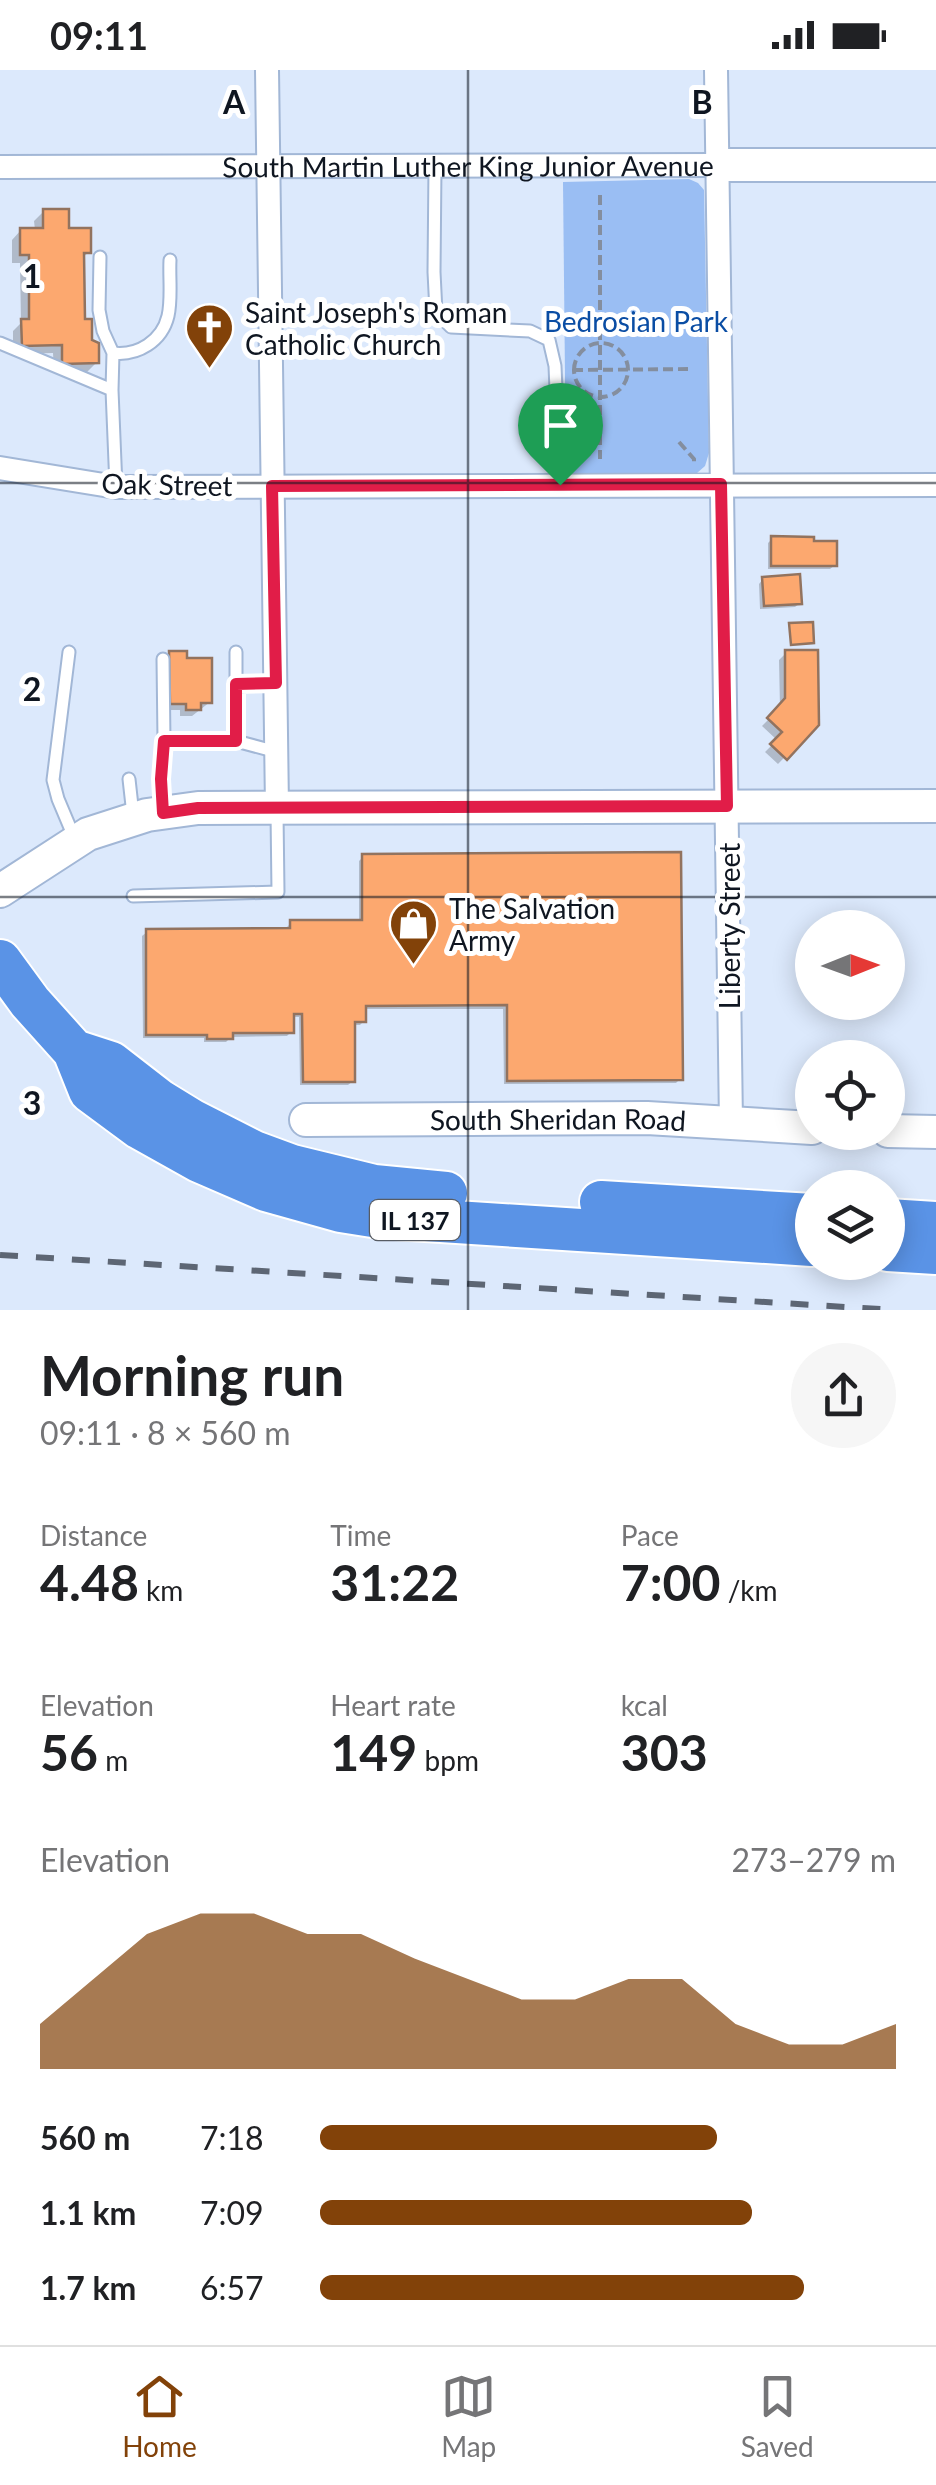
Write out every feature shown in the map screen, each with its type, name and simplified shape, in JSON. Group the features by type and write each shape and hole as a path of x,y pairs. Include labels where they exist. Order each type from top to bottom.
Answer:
{"highway":[{"name":"IL 137","path":"0,961 74,1051 90,1090 140,1128 187,1155 266,1190 342,1211 421,1220 795,1244"},
{"name":"IL 137","path":"74,1051 111,1063 160,1101 224,1138 292,1166 344,1180 435,1192 795,1214"},
{"path":"905,1221 936,1223"},
{"path":"905,1251 936,1253"}],"main road":[{"name":"South Martin Luther King Junior Avenue","path":"718,164 936,164"},
{"path":"0,891 88,834 148,816 198,808 936,806"},
{"name":"South Sheridan Road","path":"306,1120 647,1118 795,1127"},
{"path":"905,1131 936,1132"}],"street":[{"path":"267,70 277,808"},
{"name":"Liberty Street","path":"716,70 730,1123"},
{"name":"South Martin Luther King Junior Avenue","path":"0,167 718,164"},
{"name":"Oak Street","path":"0,468 116,487 936,485"}],"lane":[{"path":"435,167 436,312 451,327 530,332 549,340 555,366 560,485"},
{"path":"100,257 98,310 113,353 116,487"},
{"path":"113,353 142,349 159,337 168,316 170,260"},
{"path":"0,344 112,390"},
{"path":"69,652 53,780 76,841"},
{"path":"236,652 236,741"},
{"path":"148,816 161,779 163,659"},
{"path":"236,684 276,683"},
{"path":"164,741 236,741 277,752"},
{"path":"129,779 148,816"},
{"path":"134,896 278,892 277,808"}],"path":[{"path":"600,195 600,459"},
{"path":"601,343 618,349 628,370 619,391 602,398 585,393 573,370 584,348 601,343"},
{"path":"573,370 693,369"},
{"path":"678,442 694,459"}],"green space":[{"name":"Bedrosian Park","path":"689,179 704,190 709,453 705,466 697,473 566,474 563,182"}],"building":[{"path":"43,209 69,209 69,228 91,228 91,253 84,253 85,319 92,319 92,340 99,343 99,363 62,364 62,345 22,346 21,319 29,319 29,255 20,255 20,228 43,228"},
{"path":"572,418 586,418 586,434 572,434"},
{"path":"771,536 837,541 837,566 771,566"},
{"path":"800,574 802,604 764,606 762,577"},
{"path":"813,622 814,643 791,645 789,623"},
{"path":"785,650 818,650 819,725 787,760 770,744 782,732 767,718 785,698"},
{"path":"169,651 187,651 187,658 212,658 212,703 201,703 201,710 186,710 186,704 170,704"},
{"name":"The Salvation Army","path":"681,852 683,1080 507,1081 507,1005 366,1006 366,1022 355,1022 355,1082 303,1082 302,1014 294,1014 294,1033 233,1033 233,1039 146,1035 146,929 290,928 290,920 362,920 362,854"}],"railway":[{"path":"0,1255 895,1310"}],"place":[{"name":"Saint Joseph's Roman Catholic Church","path":"210,370"},
{"name":"The Salvation Army","path":"414,966"}],"route":[{"path":"721,484 727,806 198,808 163,813 164,741 236,741 236,684 276,683 272,486 560,485 721,484"}]}
